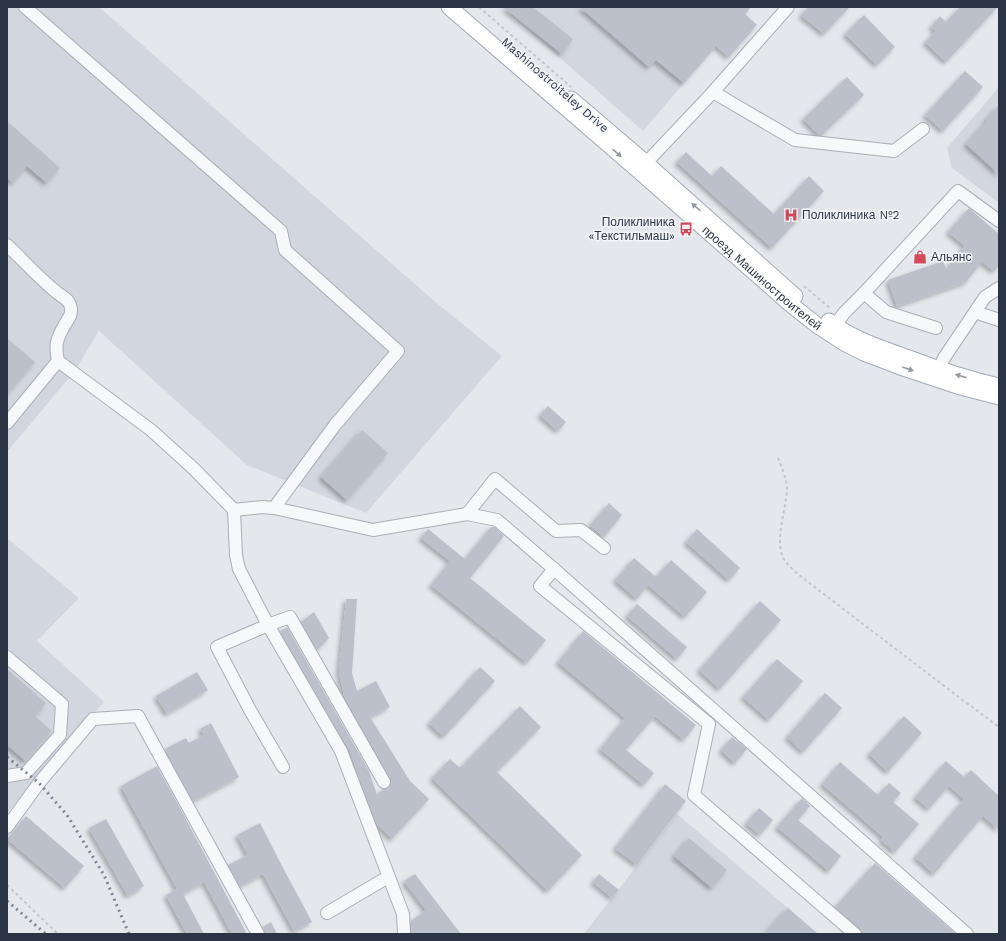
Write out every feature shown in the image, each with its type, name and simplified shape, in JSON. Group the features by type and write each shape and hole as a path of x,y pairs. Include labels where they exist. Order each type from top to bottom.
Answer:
{"main road":[{"name":"проезд Машиностроителей","path":"449,7 795,295 838,322 853,336 877,347 939,369 999,386"},
{"name":"Mashinostroiteley Drive","path":"465,7 643,167"},
{"name":"проезд Машиностроителей","path":"643,167 789,303 818,326 844,343 864,353 903,368 957,386 999,397"}],"lane":[{"path":"25,7 281,231 285,250 398,351 335,425 274,508"},
{"path":"643,167 713,92 788,7"},
{"path":"713,92 795,140 894,151 923,129"},
{"path":"838,322 844,313 958,191 999,221"},
{"path":"7,245 54,290 67,300 70,305 71,311 69,317 56,341 58,361 151,430 194,468 234,510 236,555 239,569 268,625 341,751 403,914 404,934"},
{"path":"939,369 944,358 985,297 999,288"},
{"path":"864,293 886,312 936,328"},
{"path":"975,312 999,320"},
{"path":"7,423 58,361"},
{"path":"467,514 495,479 556,531 580,530 604,548"},
{"path":"234,510 262,507 274,508 373,530 467,514 497,520 967,934"},
{"path":"554,569 540,586 709,724 694,795 855,934"},
{"path":"283,767 250,710 217,646 290,617 384,782"},
{"path":"7,657 62,704 60,735 26,773 7,776"},
{"path":"7,827 39,783 93,719 138,716 258,934"},
{"path":"328,913 382,880 389,878"}],"path":[{"path":"479,7 574,90"},
{"path":"799,282 838,322"},
{"path":"778,458 785,473 787,489 780,541 781,552 785,560 804,579 999,727"},
{"path":"7,885 58,934"}],"shaded area":[{"path":"7,7 99,7 433,300 502,356 366,513 247,465 99,331 74,372 7,452"},
{"path":"502,7 751,7 643,131"},
{"path":"999,87 999,203 952,168 947,148"},
{"path":"7,538 79,598 37,641 104,702 7,813"},
{"path":"677,814 788,908 818,934 584,934"}],"building":[{"path":"503,7 533,7 573,39 562,54"},
{"path":"580,7 751,7 745,14 757,25 729,57 716,46 684,83 656,60 649,67"},
{"path":"808,7 850,7 824,34 801,15"},
{"path":"960,7 998,7 946,62 925,42 936,31 931,27 940,16 946,22"},
{"path":"864,15 895,47 877,65 845,34"},
{"path":"965,71 983,87 943,131 925,115"},
{"path":"847,77 864,95 822,135 819,135 803,119"},
{"path":"999,105 999,174 966,144"},
{"path":"7,121 60,168 47,183 27,166 13,183 7,178"},
{"path":"686,152 712,176 721,166 774,214 809,176 824,191 772,248 677,162"},
{"path":"969,208 999,234 999,266 994,271 982,262 966,282 897,306 888,280 943,261 946,269 965,246 948,232"},
{"path":"7,338 35,362 7,395"},
{"path":"548,406 566,422 558,431 540,415"},
{"path":"362,430 388,453 347,500 321,477"},
{"path":"609,503 622,515 604,537 590,525"},
{"path":"491,527 494,527 504,536 470,578 546,640 527,663 431,585 450,561 421,538 428,529 465,559"},
{"path":"697,529 740,568 729,580 686,542"},
{"path":"634,558 656,577 671,560 707,592 685,617 648,585 637,599 615,580"},
{"path":"346,599 357,599 352,673 357,691 376,681 390,707 370,717 410,781 429,799 392,839 377,824 350,751 280,631 287,627 369,771 377,795 383,789 388,788 392,781 344,696 339,672"},
{"path":"760,601 781,620 720,689 699,670"},
{"path":"637,604 687,647 677,659 627,616"},
{"path":"314,612 329,638 317,650 301,622"},
{"path":"583,631 696,725 684,740 655,716 626,750 654,773 644,785 600,749 625,718 558,662"},
{"path":"777,659 803,681 769,720 743,697"},
{"path":"480,667 495,681 444,737 429,723"},
{"path":"7,669 46,703 35,716 52,731 26,761 7,745"},
{"path":"197,672 208,690 167,714 156,696"},
{"path":"825,693 842,708 803,752 787,737"},
{"path":"520,706 541,727 497,772 582,855 548,891 432,778 450,759 460,768"},
{"path":"904,716 922,733 888,772 869,754"},
{"path":"211,723 239,777 193,801 165,749 186,738 189,743 204,735 200,729"},
{"path":"732,737 747,749 735,763 721,750"},
{"path":"946,761 964,777 971,770 999,796 999,830 983,816 934,874 915,857 964,799 949,786 929,809 915,797"},
{"path":"840,762 878,795 889,783 901,793 893,802 919,824 895,852 881,840 883,837 822,784"},
{"path":"157,766 247,934 232,934 204,882 183,894 204,934 187,934 166,895 177,889 121,786"},
{"path":"665,784 686,801 637,865 615,848"},
{"path":"802,798 810,806 798,820 841,856 829,871 777,827"},
{"path":"759,808 773,820 760,835 746,823"},
{"path":"26,816 84,866 65,888 7,839"},
{"path":"106,819 144,886 128,896 89,828"},
{"path":"260,823 312,922 294,931 263,874 240,886 228,865 248,855 237,835"},
{"path":"689,838 727,870 712,888 674,856"},
{"path":"875,863 956,934 865,934 835,907"},
{"path":"415,874 461,934 412,934 411,921 426,910 404,881"},
{"path":"599,874 619,890 612,898 593,882"},
{"path":"788,908 818,934 765,934"},
{"path":"271,922 277,934 265,934 263,927"}],"railway":[{"path":"7,757 39,783 67,815 104,875 129,934"},
{"path":"7,901 46,934"}],"place":[{"name":"Поликлиника №2","path":"791,215"},
{"name":"Поликлиника «Текстильмаш»","path":"686,229"},
{"name":"Альянс","path":"920,257"}]}
